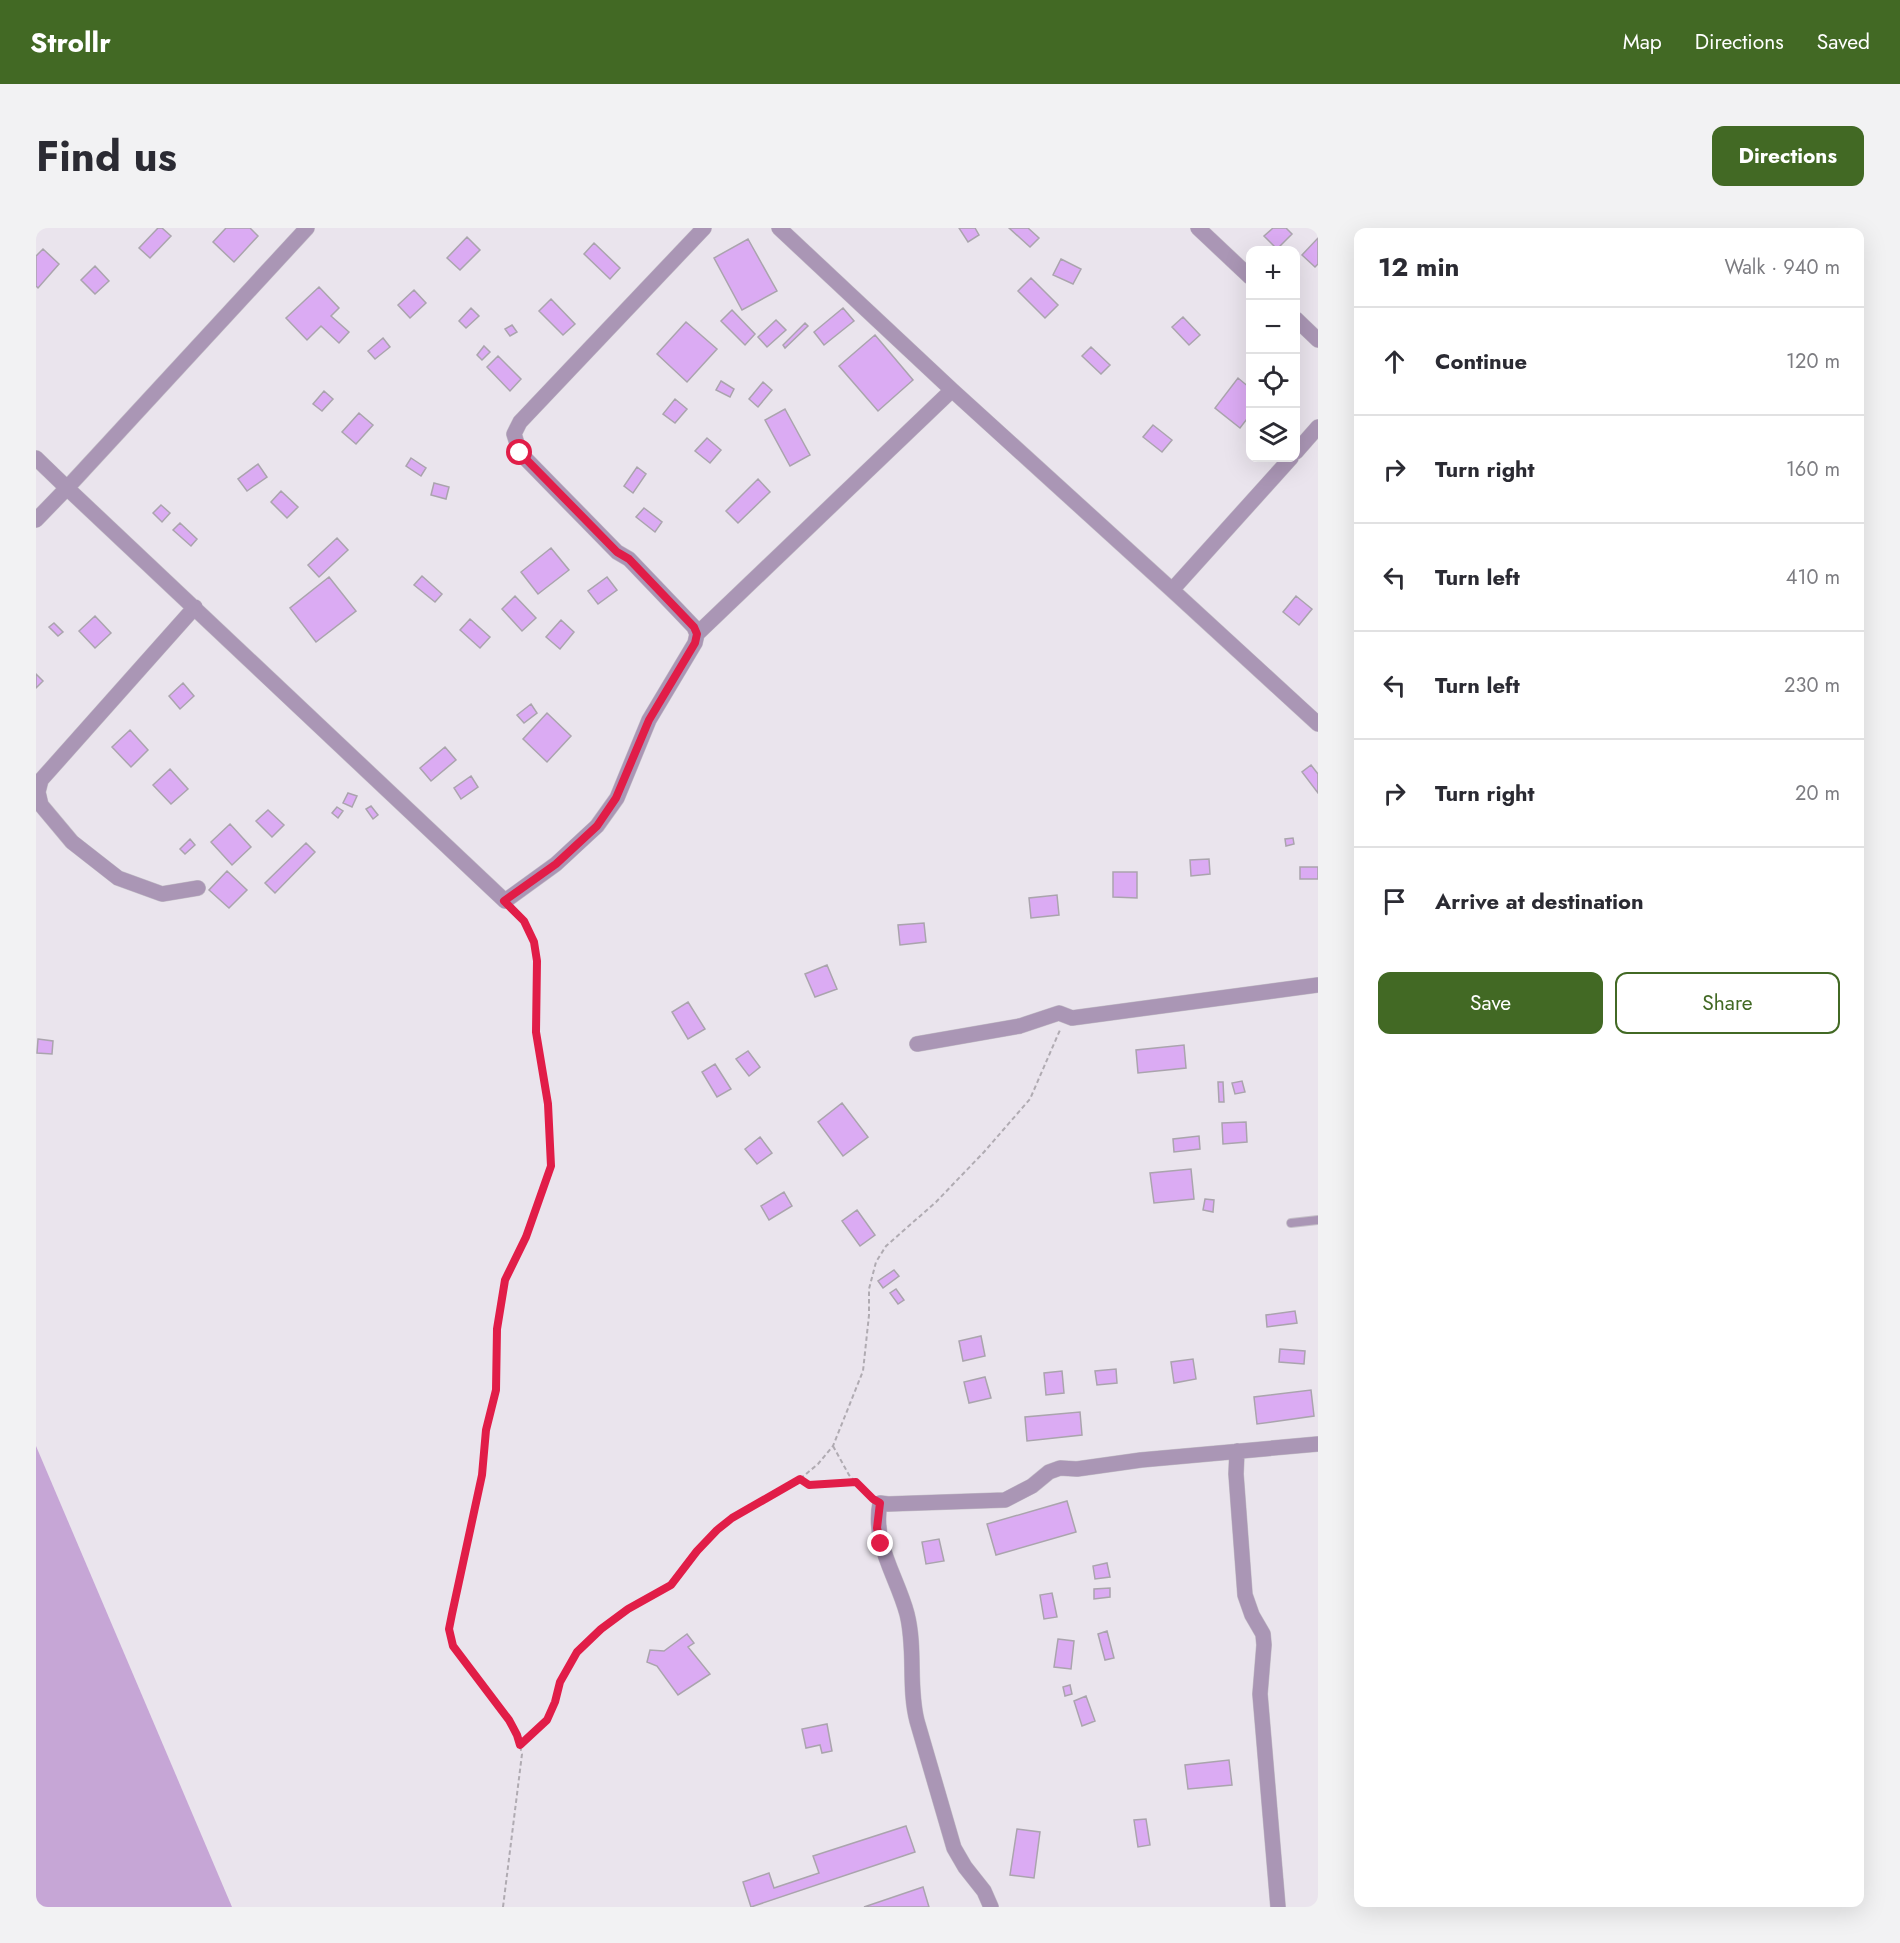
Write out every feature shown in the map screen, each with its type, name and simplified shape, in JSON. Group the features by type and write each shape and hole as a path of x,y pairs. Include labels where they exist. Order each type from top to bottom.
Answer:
{"street":[{"path":"36,520 307,228"},
{"path":"697,634 694,627 629,559 617,552 520,453 514,434 520,422 704,228"},
{"path":"779,228 952,390 1318,724"},
{"path":"1198,228 1246,272"},
{"path":"1300,323 1318,340"},
{"path":"36,458 504,901 556,864 597,826 616,798 649,720 695,643 697,634 952,390"},
{"path":"1300,447 1318,427"},
{"path":"1172,590 1287,462"},
{"path":"195,607 41,780 38,792 42,805 72,842 118,878 162,894 198,888"},
{"path":"917,1044 1020,1026 1059,1013 1072,1018 1318,985"},
{"path":"991,1907 984,1891 965,1867 954,1848 917,1721 912,1701 912,1648 907,1615 877,1528 880,1503 1005,1500 1032,1486 1049,1472 1060,1468 1318,1444"},
{"path":"1237,1451 1236,1474 1245,1595 1252,1615 1263,1634 1264,1645 1260,1694 1278,1907"}],"lane":[{"path":"1291,1223 1318,1220"}],"path":[{"path":"503,1907 522,1754 517,1735 509,1720 453,1646 449,1629 482,1475 486,1430 496,1390 497,1329 505,1280 526,1237 551,1166 548,1104 536,1032 536,951 524,921 504,901"},
{"path":"520,1745 547,1720 560,1682 577,1652 601,1629 628,1609 671,1585 697,1551 717,1530 732,1518 800,1479 818,1464 833,1446 863,1371 869,1315 869,1289 876,1263 886,1246 936,1202 1016,1116 1030,1098 1064,1024 1072,1018"},
{"path":"833,1446 849,1475 880,1503"},
{"path":"800,1479 809,1485 856,1482"}],"shaded area":[{"path":"36,1446 232,1907 36,1907"}],"building":[{"path":"158,228 162,228 171,236 150,258 139,248"},
{"path":"226,228 250,228 258,236 234,262 213,242"},
{"path":"959,228 975,228 979,235 968,242"},
{"path":"1009,228 1028,228 1039,238 1030,247"},
{"path":"1273,228 1286,228 1292,234 1280,246 1274,246 1264,236"},
{"path":"467,237 480,250 460,270 447,258"},
{"path":"1318,238 1318,264 1315,267 1302,255"},
{"path":"748,239 777,291 742,310 714,258"},
{"path":"594,243 620,268 610,279 584,254"},
{"path":"43,249 59,264 38,288 36,286 36,256"},
{"path":"1061,259 1081,269 1073,284 1053,275"},
{"path":"95,266 109,281 95,294 81,280"},
{"path":"1031,278 1058,305 1045,318 1018,291"},
{"path":"319,287 339,308 331,316 349,332 339,343 321,326 307,340 286,318"},
{"path":"414,290 426,303 410,318 398,305"},
{"path":"551,299 575,324 563,335 539,311"},
{"path":"471,308 479,316 466,328 459,321"},
{"path":"843,308 854,321 824,345 814,332"},
{"path":"732,310 755,334 745,345 721,321"},
{"path":"1183,317 1200,335 1189,345 1172,327"},
{"path":"776,320 786,330 767,347 758,337"},
{"path":"686,322 717,349 687,382 657,354"},
{"path":"805,323 808,326 785,348 783,345"},
{"path":"512,325 517,332 510,336 505,329"},
{"path":"875,335 913,380 878,411 839,366"},
{"path":"383,338 390,347 375,359 368,351"},
{"path":"484,346 490,352 482,360 477,355"},
{"path":"1091,347 1110,365 1101,374 1082,356"},
{"path":"498,356 521,379 510,391 487,367"},
{"path":"1238,378 1246,385 1246,420 1240,428 1215,408"},
{"path":"721,381 734,389 730,397 716,390"},
{"path":"763,382 772,390 758,407 749,399"},
{"path":"324,391 333,399 322,411 313,404"},
{"path":"675,399 687,409 675,423 663,414"},
{"path":"785,409 810,455 790,466 765,420"},
{"path":"359,413 373,425 356,444 342,432"},
{"path":"1153,425 1172,440 1162,452 1143,437"},
{"path":"707,438 721,450 710,463 695,451"},
{"path":"411,458 426,468 421,476 406,466"},
{"path":"258,464 267,477 247,491 238,479"},
{"path":"637,467 646,474 633,493 624,486"},
{"path":"758,479 770,492 738,523 726,511"},
{"path":"434,483 449,487 446,499 431,495"},
{"path":"281,491 298,507 287,518 271,502"},
{"path":"161,505 170,513 162,522 153,513"},
{"path":"644,508 662,522 655,532 636,517"},
{"path":"180,523 197,539 191,546 173,530"},
{"path":"337,538 348,550 319,577 308,565"},
{"path":"551,548 569,570 538,594 521,572"},
{"path":"422,576 442,594 435,602 414,585"},
{"path":"329,577 356,611 316,642 290,608"},
{"path":"607,577 617,590 598,604 588,591"},
{"path":"515,596 536,618 522,631 502,609"},
{"path":"1296,596 1312,609 1299,625 1283,612"},
{"path":"95,616 111,633 95,648 79,631"},
{"path":"470,619 490,637 480,648 460,630"},
{"path":"561,620 574,632 560,649 546,637"},
{"path":"54,623 63,632 58,636 49,627"},
{"path":"36,674 43,681 36,688"},
{"path":"183,683 194,696 180,709 169,696"},
{"path":"531,704 537,713 524,723 517,715"},
{"path":"547,713 571,736 547,762 523,739"},
{"path":"130,730 148,750 131,767 112,747"},
{"path":"445,747 456,760 431,781 420,768"},
{"path":"1311,765 1318,774 1318,793 1302,772"},
{"path":"170,769 188,789 171,804 153,785"},
{"path":"471,776 478,787 461,799 454,788"},
{"path":"348,793 357,796 352,807 343,803"},
{"path":"371,806 378,815 373,819 366,809"},
{"path":"337,807 343,811 338,818 332,813"},
{"path":"268,810 284,825 272,837 256,821"},
{"path":"230,824 251,847 232,865 211,842"},
{"path":"1293,838 1294,844 1286,846 1285,839"},
{"path":"190,839 195,845 185,854 180,849"},
{"path":"306,843 315,852 275,893 265,883"},
{"path":"1209,859 1210,874 1191,876 1190,860"},
{"path":"1300,867 1318,867 1318,879 1300,879"},
{"path":"227,871 247,890 229,908 209,890"},
{"path":"1113,872 1137,872 1137,898 1113,897"},
{"path":"1057,895 1059,915 1031,918 1029,898"},
{"path":"924,923 926,942 900,945 898,925"},
{"path":"827,965 837,989 815,997 805,974"},
{"path":"688,1002 705,1029 688,1039 672,1012"},
{"path":"38,1039 53,1041 52,1054 37,1053"},
{"path":"1184,1045 1186,1068 1138,1073 1136,1050"},
{"path":"748,1051 760,1067 749,1076 736,1059"},
{"path":"715,1064 731,1089 717,1097 702,1072"},
{"path":"1242,1081 1245,1092 1235,1094 1232,1083"},
{"path":"1218,1082 1223,1082 1224,1102 1219,1102"},
{"path":"842,1103 868,1137 843,1156 818,1122"},
{"path":"1246,1122 1247,1142 1223,1144 1222,1123"},
{"path":"1199,1136 1200,1149 1174,1152 1173,1139"},
{"path":"760,1137 772,1153 757,1164 745,1149"},
{"path":"1191,1169 1194,1199 1154,1203 1150,1173"},
{"path":"784,1192 792,1206 769,1220 761,1206"},
{"path":"1205,1199 1214,1200 1213,1212 1203,1210"},
{"path":"857,1210 875,1235 860,1246 842,1221"},
{"path":"894,1270 899,1276 883,1288 878,1281"},
{"path":"896,1289 904,1300 898,1304 890,1293"},
{"path":"1295,1311 1297,1323 1267,1327 1266,1315"},
{"path":"981,1336 985,1356 963,1361 959,1341"},
{"path":"1280,1349 1305,1351 1304,1364 1279,1362"},
{"path":"1193,1359 1196,1379 1174,1383 1171,1362"},
{"path":"1116,1369 1117,1383 1097,1385 1095,1371"},
{"path":"1062,1371 1064,1393 1046,1395 1044,1373"},
{"path":"985,1377 991,1398 969,1403 964,1382"},
{"path":"1311,1390 1314,1416 1257,1424 1254,1397"},
{"path":"1080,1412 1082,1435 1027,1441 1025,1417"},
{"path":"1067,1501 1076,1532 996,1555 987,1524"},
{"path":"939,1539 944,1561 926,1564 922,1542"},
{"path":"1107,1563 1110,1577 1095,1579 1093,1566"},
{"path":"1110,1588 1110,1597 1094,1599 1094,1589"},
{"path":"1052,1593 1057,1617 1044,1619 1040,1595"},
{"path":"1107,1631 1114,1658 1105,1660 1098,1634"},
{"path":"687,1634 694,1643 688,1647 710,1674 678,1695 657,1666 647,1662 650,1650 664,1651"},
{"path":"1058,1639 1074,1641 1071,1669 1054,1667"},
{"path":"1070,1685 1072,1694 1065,1696 1063,1687"},
{"path":"1086,1696 1095,1721 1082,1726 1074,1701"},
{"path":"827,1724 832,1751 822,1753 820,1745 806,1748 802,1729"},
{"path":"1229,1760 1232,1785 1188,1789 1185,1765"},
{"path":"1146,1819 1150,1845 1138,1847 1134,1820"},
{"path":"906,1826 915,1852 751,1907 743,1882 769,1873 774,1888 819,1873 813,1856"},
{"path":"1017,1829 1040,1832 1034,1878 1010,1875"},
{"path":"923,1887 929,1907 864,1907"}],"route":[{"path":"520,453 617,552 629,559 694,627 697,634 695,643 649,720 616,798 597,826 556,864 504,901 524,921 534,942 537,961 536,1032 539,1061 548,1104 551,1166 526,1237 505,1280 497,1329 496,1390 486,1430 482,1475 449,1629 453,1646 509,1720 520,1745 547,1720 560,1682 577,1652 601,1629 628,1609 671,1585 697,1551 732,1518 800,1479 809,1485 856,1482 880,1503 877,1528 881,1544"}]}
